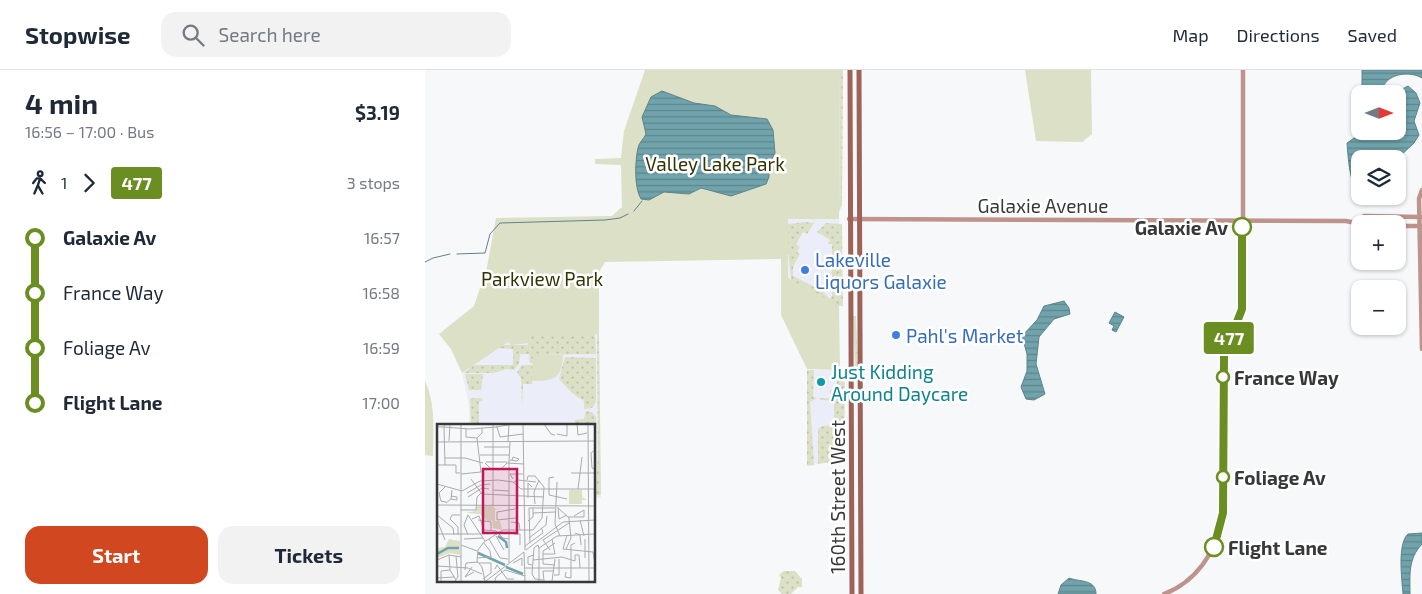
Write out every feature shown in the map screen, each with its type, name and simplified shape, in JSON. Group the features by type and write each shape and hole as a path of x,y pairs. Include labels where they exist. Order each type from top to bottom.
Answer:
{"main road":[{"name":"160th Street West","path":"850,70 849,218 852,594"},
{"name":"160th Street West","path":"859,70 861,594"}],"street":[{"path":"1164,594 1186,581 1203,564 1212,551 1220,529 1223,507 1223,364 1226,347 1242,309 1243,70"},
{"path":"1422,190 1419,199 1421,217 1422,349"},
{"name":"Galaxie Avenue","path":"1406,217 1421,217"},
{"name":"Galaxie Avenue","path":"849,218 1351,223"},
{"path":"1406,226 1421,226"}],"shaded area":[{"path":"788,219 839,219 839,306 788,278"},
{"path":"518,334 599,334 601,498 595,498 595,424 469,424 469,406 462,373"},
{"path":"845,369 844,459 807,466 807,370"}],"green space":[{"name":"Valley Lake Park","path":"645,70 840,70 839,219 788,219 788,278 839,306 840,369 807,369 781,315 781,259 605,262 599,272 599,334 531,334 530,343 511,345 508,342 462,373 451,349 439,334 474,306 487,267 496,218 612,216 622,207 621,165 595,164 595,159 621,158 624,131"},
{"path":"840,70 843,70 842,205 839,212"},
{"path":"1025,70 1091,70 1092,134 1082,142 1036,141"},
{"path":"814,223 807,234 803,232 796,244 800,247 797,252 800,254 793,267 793,276 822,291 830,299 832,296 832,274 829,273 832,272 832,244 828,244 830,240 817,232 826,223 842,224 843,306 828,306 793,298 788,250 788,224"},
{"path":"853,316 856,316 858,370 855,370"},
{"path":"531,334 595,334 596,354 533,355 533,363 530,363 529,354 520,354 519,364 514,370 506,369 494,373 464,373 474,365 513,365 513,349 498,348 503,345 527,345"},
{"path":"597,334 599,334 601,495 596,495 598,451"},
{"path":"533,355 563,355 559,374 551,379 532,381"},
{"path":"565,357 596,358 596,402 592,408 584,409 584,401 572,393 559,379"},
{"path":"522,365 533,365 532,384 523,384 522,406 521,379 517,372"},
{"path":"845,369 844,460 818,464 818,429 822,426 834,425 834,401 820,400 819,398 830,398 830,390 837,390 837,370 814,370 813,397 817,398 810,402 814,465 807,466 807,370"},
{"path":"465,374 483,374 481,390 469,390"},
{"path":"425,381 429,390 432,408 433,456 425,455"},
{"path":"470,398 481,398 483,400 479,402 479,424 471,424"},
{"path":"586,411 592,412 596,417 595,456 595,424 574,424 575,420 584,419"},
{"path":"784,571 795,571 802,579 802,587 798,587 791,594 782,594 778,590 781,578 779,575"}],"water":[{"path":"1362,70 1422,70 1422,78 1406,74 1395,76 1384,85 1362,85"},
{"path":"1408,86 1416,93 1420,103 1414,121 1419,135 1414,143 1406,151 1351,150 1351,174 1347,143 1351,140 1406,140 1406,87"},
{"path":"662,91 694,103 715,106 731,115 767,119 773,130 775,153 769,164 769,177 766,184 731,196 701,188 689,194 664,192 649,200 641,199 637,188 636,167 639,146 646,134 642,117 651,97"},
{"path":"1064,301 1069,308 1070,314 1054,319 1039,337 1036,364 1045,394 1034,400 1026,399 1021,387 1027,371 1027,354 1022,336 1037,320 1044,306"},
{"path":"1115,312 1124,317 1116,332 1112,330 1114,326 1109,323"},
{"path":"1422,533 1422,544 1412,561 1410,594 1403,594 1402,546 1408,534"},
{"path":"1069,578 1090,583 1095,589 1096,594 1058,594 1061,585"}],"waterway":[{"path":"634,211 642,201"},
{"path":"457,254 485,253 490,234 500,223 605,220 620,218 628,214"},
{"path":"425,262 450,254"}],"bus line":[{"name":"477","path":"1214,547 1223,513 1223,364 1226,347 1240,317 1243,300 1242,227"}],"place":[{"name":"Galaxie Av","path":"1242,227"},
{"name":"Lakeville Liquors Galaxie","path":"805,270"},
{"name":"Pahl's Market","path":"896,335"},
{"name":"France Way","path":"1223,377"},
{"name":"Just Kidding Around Daycare","path":"821,382"},
{"name":"Foliage Av","path":"1223,477"},
{"name":"Flight Lane","path":"1214,547"}],"park label":[{"name":"Parkview Park","path":"542,278"}]}
